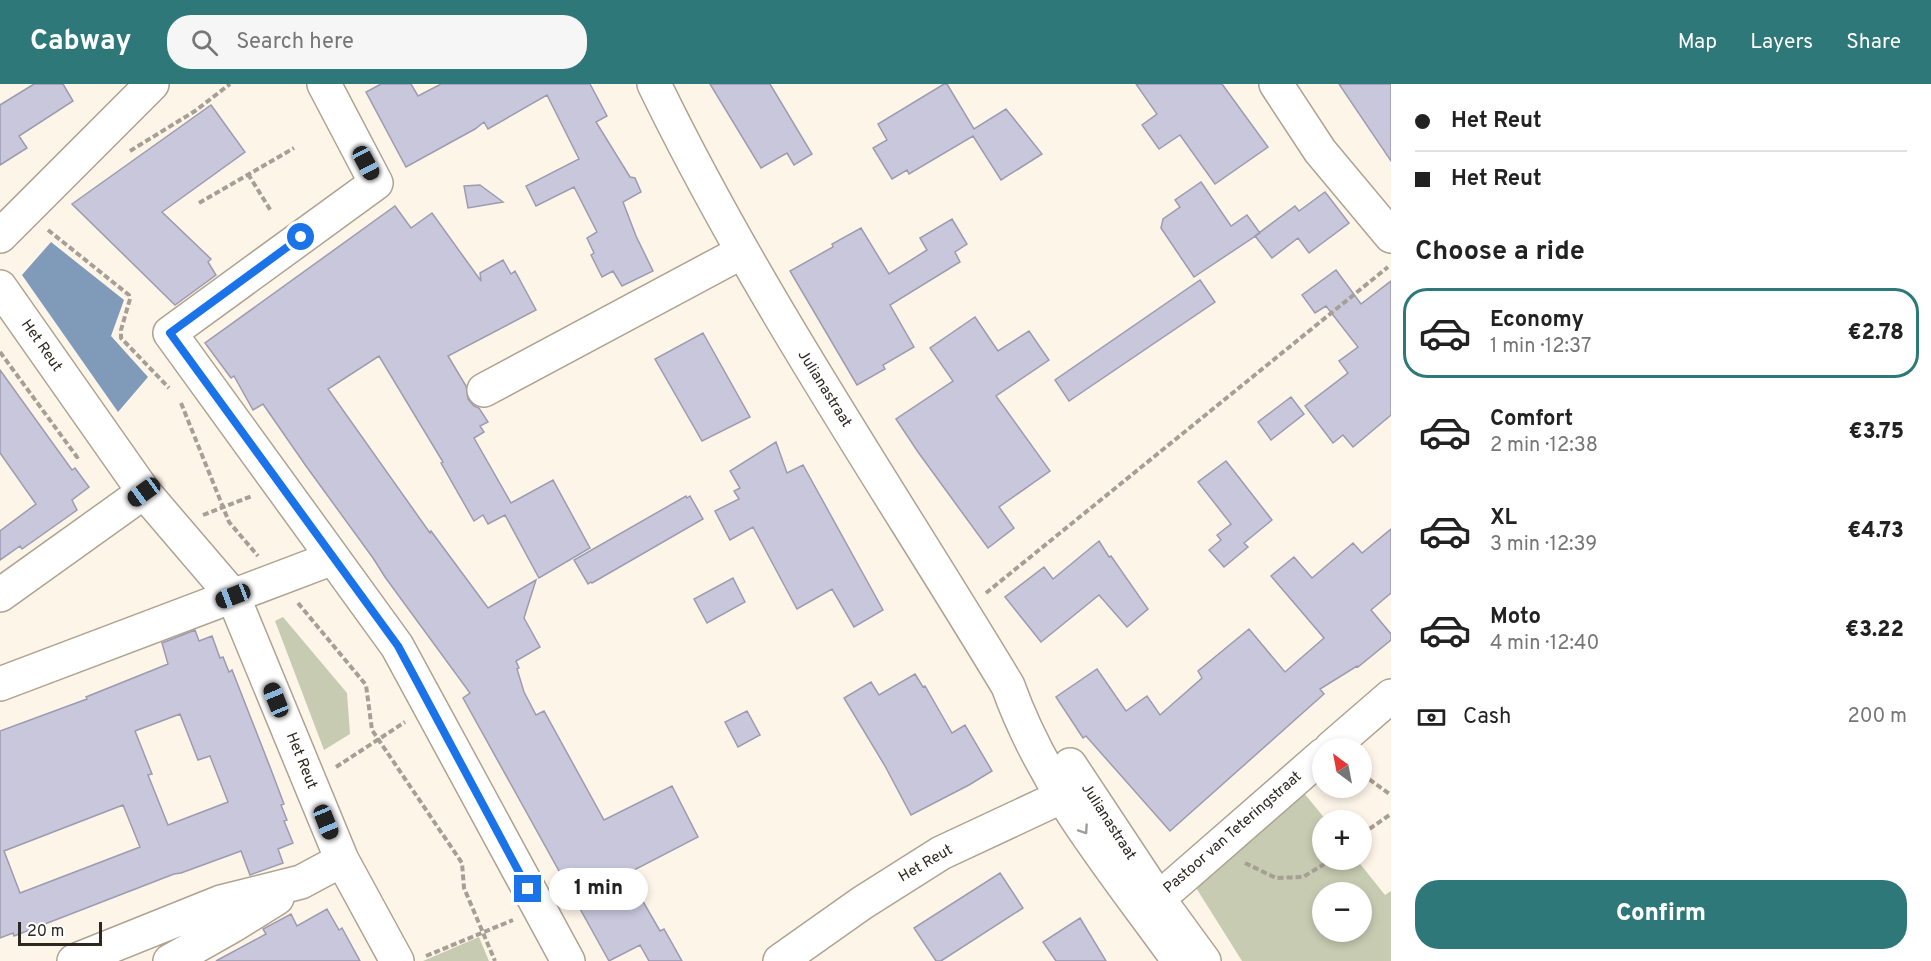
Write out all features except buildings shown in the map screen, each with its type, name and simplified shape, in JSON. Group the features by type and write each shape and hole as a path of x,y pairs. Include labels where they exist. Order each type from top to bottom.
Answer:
{"street":[{"path":"0,237 152,84"},
{"path":"324,84 376,183 170,333 398,646 568,961"},
{"name":"Julianastraat","path":"654,84 742,252 801,353 963,610 1008,686 1021,721 1071,788 1095,848 1204,961"},
{"path":"1276,84 1320,151 1391,236"},
{"path":"484,390 742,252"},
{"name":"Het Reut","path":"0,287 144,492 233,596 342,860 410,959"},
{"path":"0,595 144,492"},
{"path":"0,684 333,558"},
{"path":"1343,738 1391,696"},
{"name":"Pastoor van Teteringstraat","path":"1150,904 1312,765"},
{"name":"Het Reut","path":"780,961 862,903 941,853 1048,803 1071,788"},
{"path":"170,961 342,860"},
{"path":"74,961 221,902 301,882"},
{"name":"Julianastraat","path":"1150,904 1179,961"}],"path":[{"path":"124,155 195,111 230,84"},
{"path":"199,203 294,148"},
{"path":"248,174 271,211"},
{"path":"963,610 1391,264"},
{"path":"177,530 188,521 247,499 277,480"},
{"path":"310,784 430,705"},
{"path":"1372,781 1391,795"},
{"path":"1372,825 1391,814"},
{"path":"1224,841 1251,868 1276,879 1304,877 1315,870"},
{"path":"410,959 538,909"}],"green space":[{"path":"283,617 347,693 350,734 324,750 275,621"},
{"path":"1295,782 1318,810 1312,810 1312,870 1365,870 1385,895 1391,891 1391,961 1242,961 1188,875"},
{"path":"479,937 489,961 423,961"}],"water":[{"path":"51,242 124,300 111,336 148,377 118,412 22,275"}],"route":[{"path":"301,237 170,333 398,646 528,889"}]}
